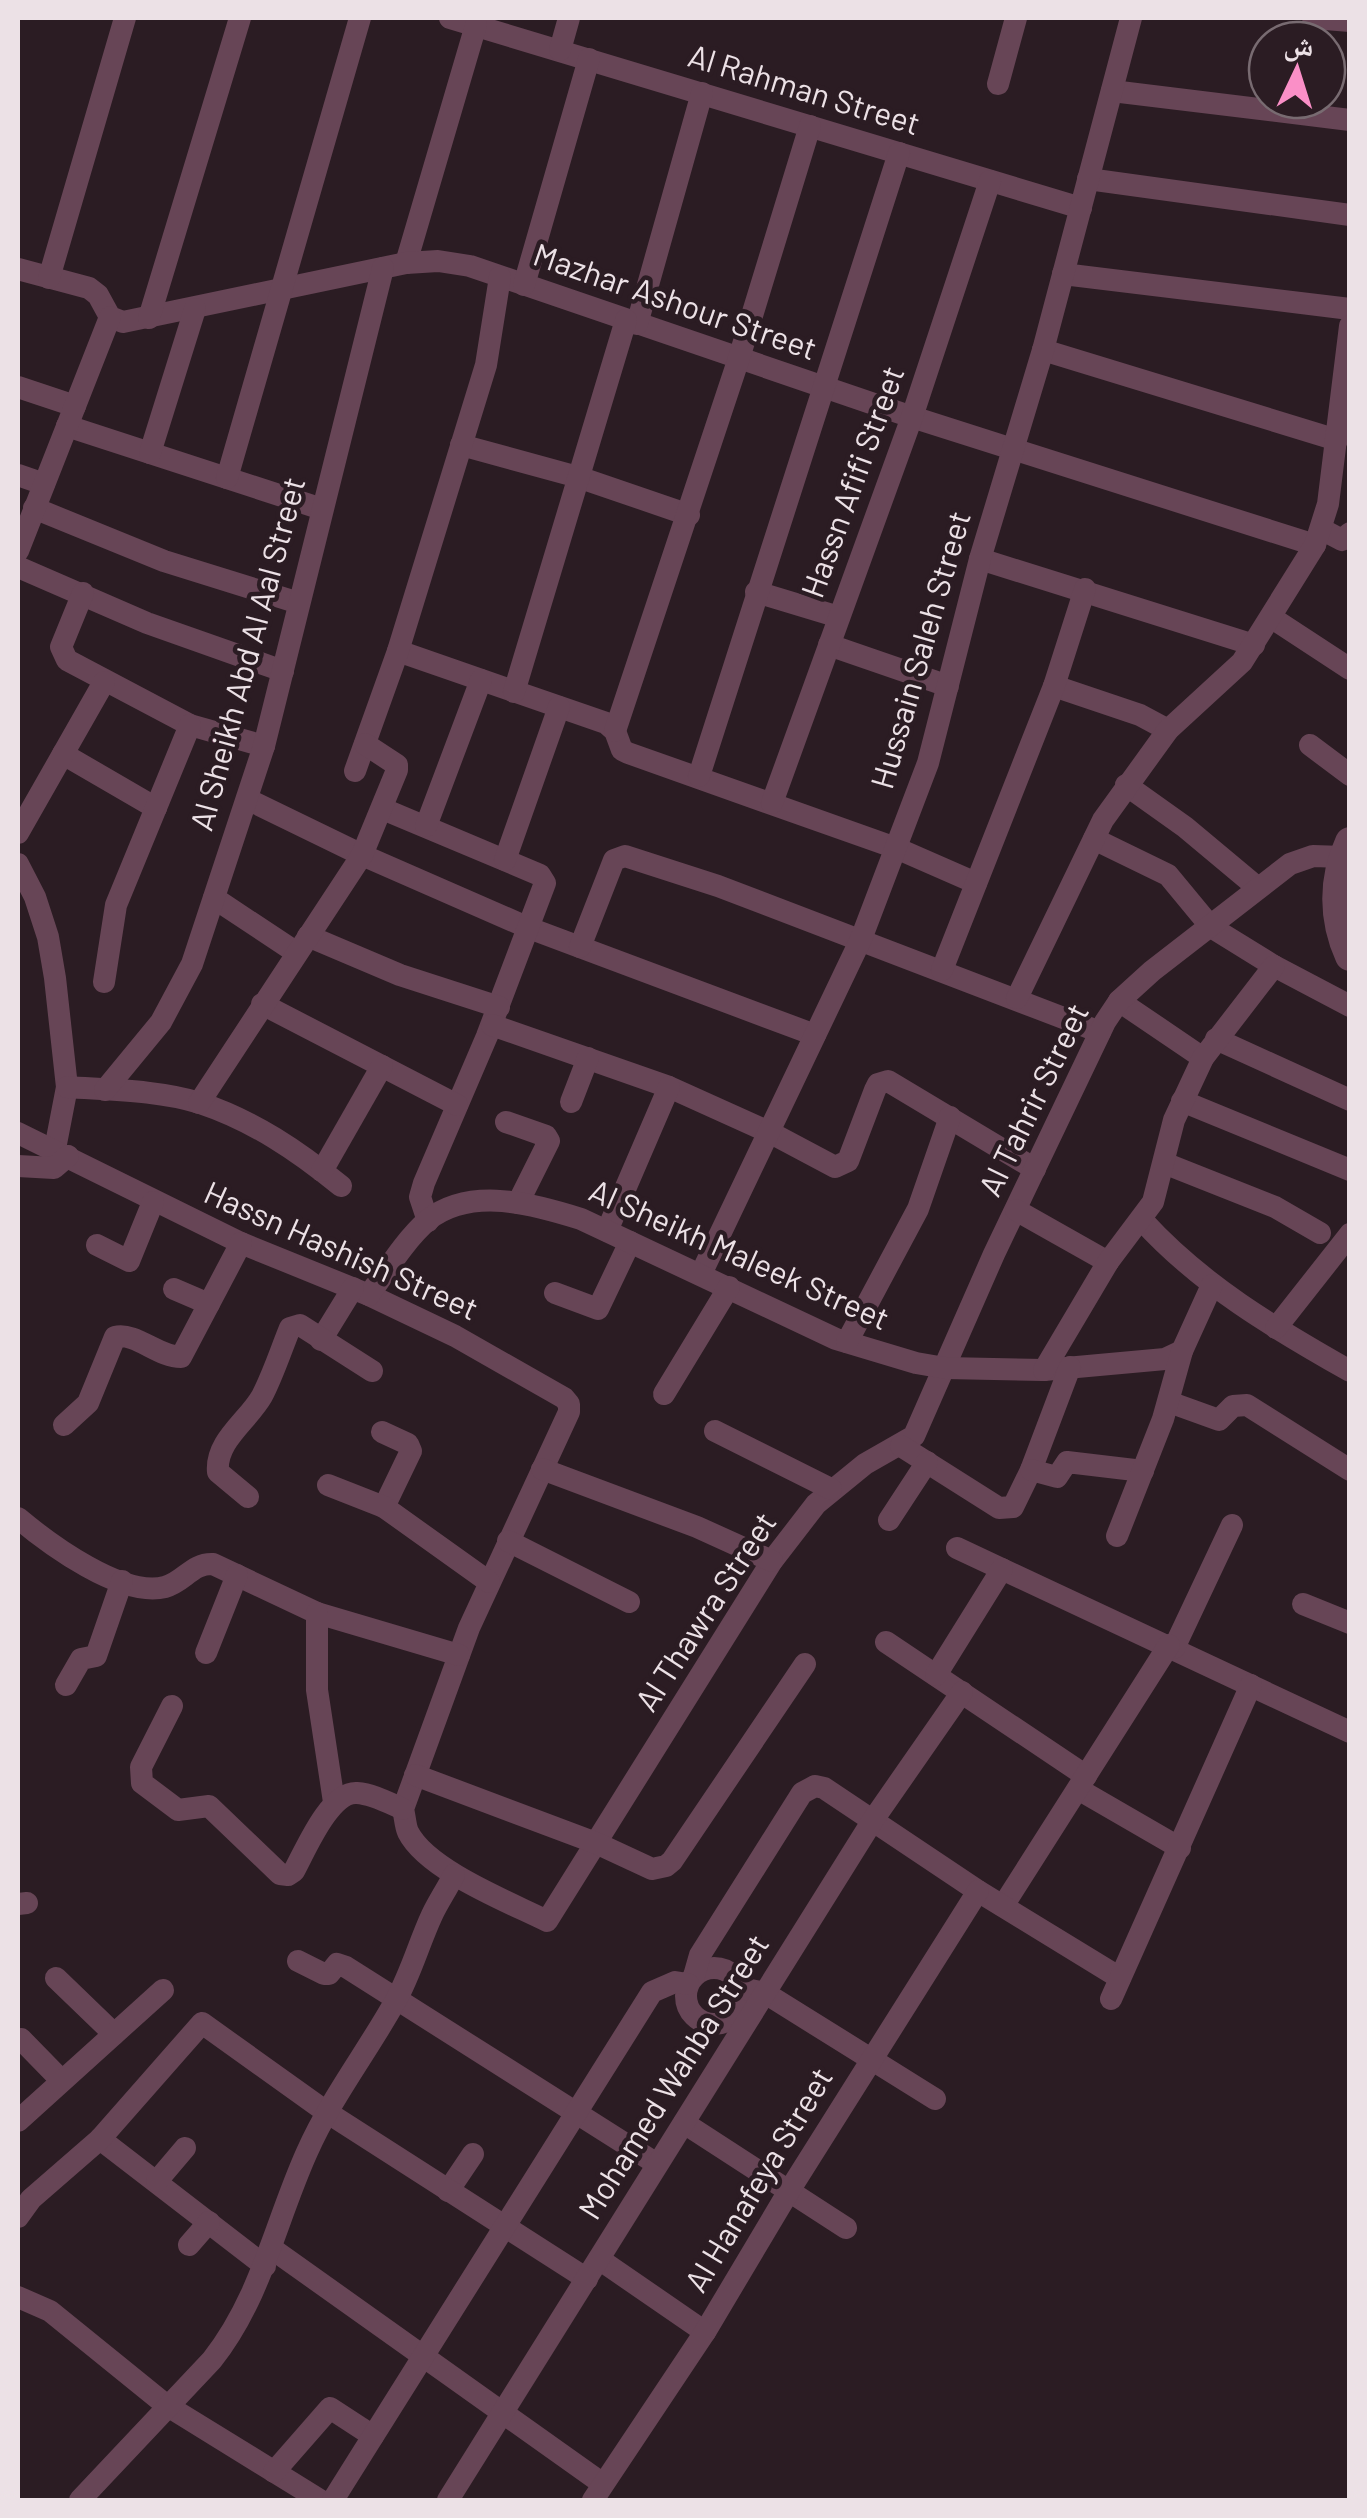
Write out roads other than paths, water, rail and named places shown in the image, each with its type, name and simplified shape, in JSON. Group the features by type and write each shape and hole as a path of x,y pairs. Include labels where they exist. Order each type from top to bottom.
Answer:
{"street":[{"path":"49,278 126,18"},
{"path":"149,318 240,18"},
{"path":"226,478 360,18"},
{"path":"560,50 569,18"},
{"path":"998,84 1016,18"},
{"name":"Hussain Saleh Street","path":"701,1274 862,939 931,752 980,559 1043,350 1131,18"},
{"path":"1313,18 1350,21"},
{"name":"Al Rahman Street","path":"459,20 1081,208"},
{"name":"Al Sheikh Abd Al Aal Street","path":"105,1090 173,1004 192,964 247,800 264,746 322,508 395,265 459,20"},
{"path":"524,285 588,59"},
{"path":"1112,92 1350,120"},
{"path":"514,692 578,478 702,93"},
{"path":"615,731 740,358 810,126"},
{"path":"698,776 899,153"},
{"path":"1088,179 1350,214"},
{"name":"Hassn Afifi Street","path":"772,803 912,417 990,181"},
{"name":"Mazhar Ashour Street","path":"110,317 123,322 149,318 395,265 438,261 470,266 1012,450 1318,537 1342,540 1350,533"},
{"path":"18,269 89,288 98,295 110,317 18,551"},
{"path":"1063,274 1350,309"},
{"path":"355,770 398,651 486,365 500,277"},
{"path":"150,453 195,309"},
{"path":"1018,998 1094,839 1126,785 1168,730 1231,674 1254,645 1318,537 1328,504 1346,391 1350,326"},
{"path":"1043,350 1337,440"},
{"path":"18,387 150,453 322,508"},
{"path":"461,445 689,515"},
{"path":"18,476 44,484"},
{"path":"34,508 164,561 299,604"},
{"path":"980,559 1254,645"},
{"path":"18,567 147,623 283,671"},
{"path":"942,970 1054,686 1085,590"},
{"path":"756,592 839,617"},
{"path":"83,593 61,647 62,654 104,682 190,724 264,746"},
{"path":"1272,618 1350,669"},
{"path":"829,645 948,686"},
{"path":"398,651 606,723 615,731 622,750 896,848 976,882"},
{"path":"426,826 481,680"},
{"path":"18,833 104,682"},
{"path":"1054,686 1140,715 1168,730"},
{"path":"505,860 559,707"},
{"path":"104,982 116,905 190,724"},
{"path":"199,1103 362,855 397,774 396,765 365,744"},
{"path":"1310,745 1350,775"},
{"path":"63,754 156,808"},
{"path":"1126,785 1185,827 1258,888"},
{"path":"247,800 530,928 815,1034"},
{"path":"383,808 544,880 530,928 420,1197 428,1220"},
{"path":"1094,839 1168,875 1212,927 1274,966 1350,1006"},
{"path":"1346,850 1336,888 1341,937 1350,956"},
{"name":"Al Tahrir Street","path":"945,1368 1035,1168 1100,1032 1119,1002 1152,970 1258,888 1303,858 1346,850"},
{"path":"580,947 614,860 622,856 702,880 1100,1032"},
{"path":"18,864 35,897 48,937 68,1087 61,1152 54,1168 18,1166"},
{"path":"214,898 302,944 400,975 588,1058 669,1088 771,1133 828,1165 848,1161 882,1081 894,1083 1035,1168"},
{"path":"1044,1370 1108,1262 1142,1220 1160,1183 1182,1101 1209,1048 1274,966"},
{"path":"1119,1002 1209,1048 1350,1100"},
{"path":"262,1004 457,1105"},
{"path":"570,1102 588,1058"},
{"path":"322,1171 382,1066"},
{"path":"68,1087 199,1103 271,1134 342,1186"},
{"path":"606,1230 669,1088"},
{"path":"1182,1101 1350,1170"},
{"path":"847,1342 918,1209 950,1117"},
{"path":"506,1122 546,1136 550,1142 518,1203"},
{"name":"Hassn Hashish Street","path":"18,1133 240,1243 361,1292 454,1336 564,1398 569,1412 459,1654 404,1809"},
{"path":"1164,1162 1275,1207 1320,1234"},
{"name":"Al Sheikh Maleek Street","path":"321,1340 428,1220 458,1203 483,1200 518,1203 564,1214 847,1342 916,1363 945,1368 1044,1370 1166,1359 1182,1351"},
{"path":"97,1245 129,1261 153,1202"},
{"path":"1016,1210 1108,1262"},
{"path":"1142,1220 1173,1254 1212,1286 1349,1369"},
{"path":"1276,1328 1350,1234"},
{"path":"556,1292 598,1309 630,1242"},
{"path":"64,1425 88,1403 115,1337 124,1335 171,1357 180,1357 240,1243"},
{"path":"1117,1536 1169,1402 1182,1351 1212,1286"},
{"path":"664,1394 729,1287"},
{"path":"174,1290 209,1304"},
{"path":"248,1497 218,1472 218,1461 230,1437 264,1393 290,1328 300,1326 372,1372"},
{"name":"Al Thawra Street","path":"454,1876 547,1921 772,1562 831,1488 914,1436 945,1368"},
{"path":"901,1446 1006,1510 1012,1507 1031,1470 1070,1368"},
{"path":"1169,1402 1219,1420 1233,1406 1247,1404 1350,1470"},
{"path":"715,1430 831,1488"},
{"path":"382,1432 408,1444 411,1451 384,1507"},
{"path":"889,1520 927,1462"},
{"path":"1031,1470 1056,1477 1067,1462 1143,1470"},
{"path":"542,1469 712,1533 772,1562"},
{"path":"328,1485 384,1507 490,1582"},
{"path":"18,1518 56,1550 122,1581 163,1588 204,1564 213,1564 316,1612 459,1654"},
{"path":"1003,1906 1172,1647 1232,1525"},
{"path":"508,1541 629,1602"},
{"path":"957,1548 1350,1732"},
{"path":"936,1675 1002,1568"},
{"path":"206,1653 237,1576"},
{"path":"66,1685 81,1659 96,1656 122,1581"},
{"path":"1302,1604 1350,1623"},
{"path":"316,1612 317,1690 334,1802"},
{"path":"886,1642 962,1692 1082,1783 1180,1848"},
{"path":"415,1775 652,1868 666,1866 805,1664"},
{"path":"333,2500 652,1992 691,1980 711,1968 721,1968 730,1972 741,1988 734,2015 726,2021 706,2023 698,2019 686,2003 691,1980 700,1955 808,1787 824,1788 873,1820 1003,1906 1115,1988 1251,1685"},
{"name":"Mohamed Wahba Street","path":"448,2500 873,1820 962,1692"},
{"path":"80,2500 232,2336 325,2112 396,2000 454,1876 416,1842 408,1831 404,1809 358,1793 345,1794 334,1802 294,1871 280,1874 209,1806 178,1810 142,1783 141,1767 172,1706"},
{"name":"Al Hanafeya Street","path":"598,2492 704,2332 978,1891"},
{"path":"298,1961 324,1974 329,1974 337,1964 658,2164"},
{"path":"56,1978 114,2034"},
{"path":"741,1988 765,1993 934,2098"},
{"path":"18,2121 163,1990"},
{"path":"20,2208 100,2140 202,2023 325,2112 503,2227 593,2269 704,2332"},
{"path":"20,2039 62,2081"},
{"path":"684,2123 846,2228"},
{"path":"100,2140 209,2222 424,2357 503,2412 598,2492"},
{"path":"157,2182 185,2148"},
{"path":"448,2191 473,2154"},
{"path":"189,2245 209,2222"},
{"path":"18,2297 50,2311 166,2406 309,2498"},
{"path":"274,2472 330,2408 373,2436"}]}
